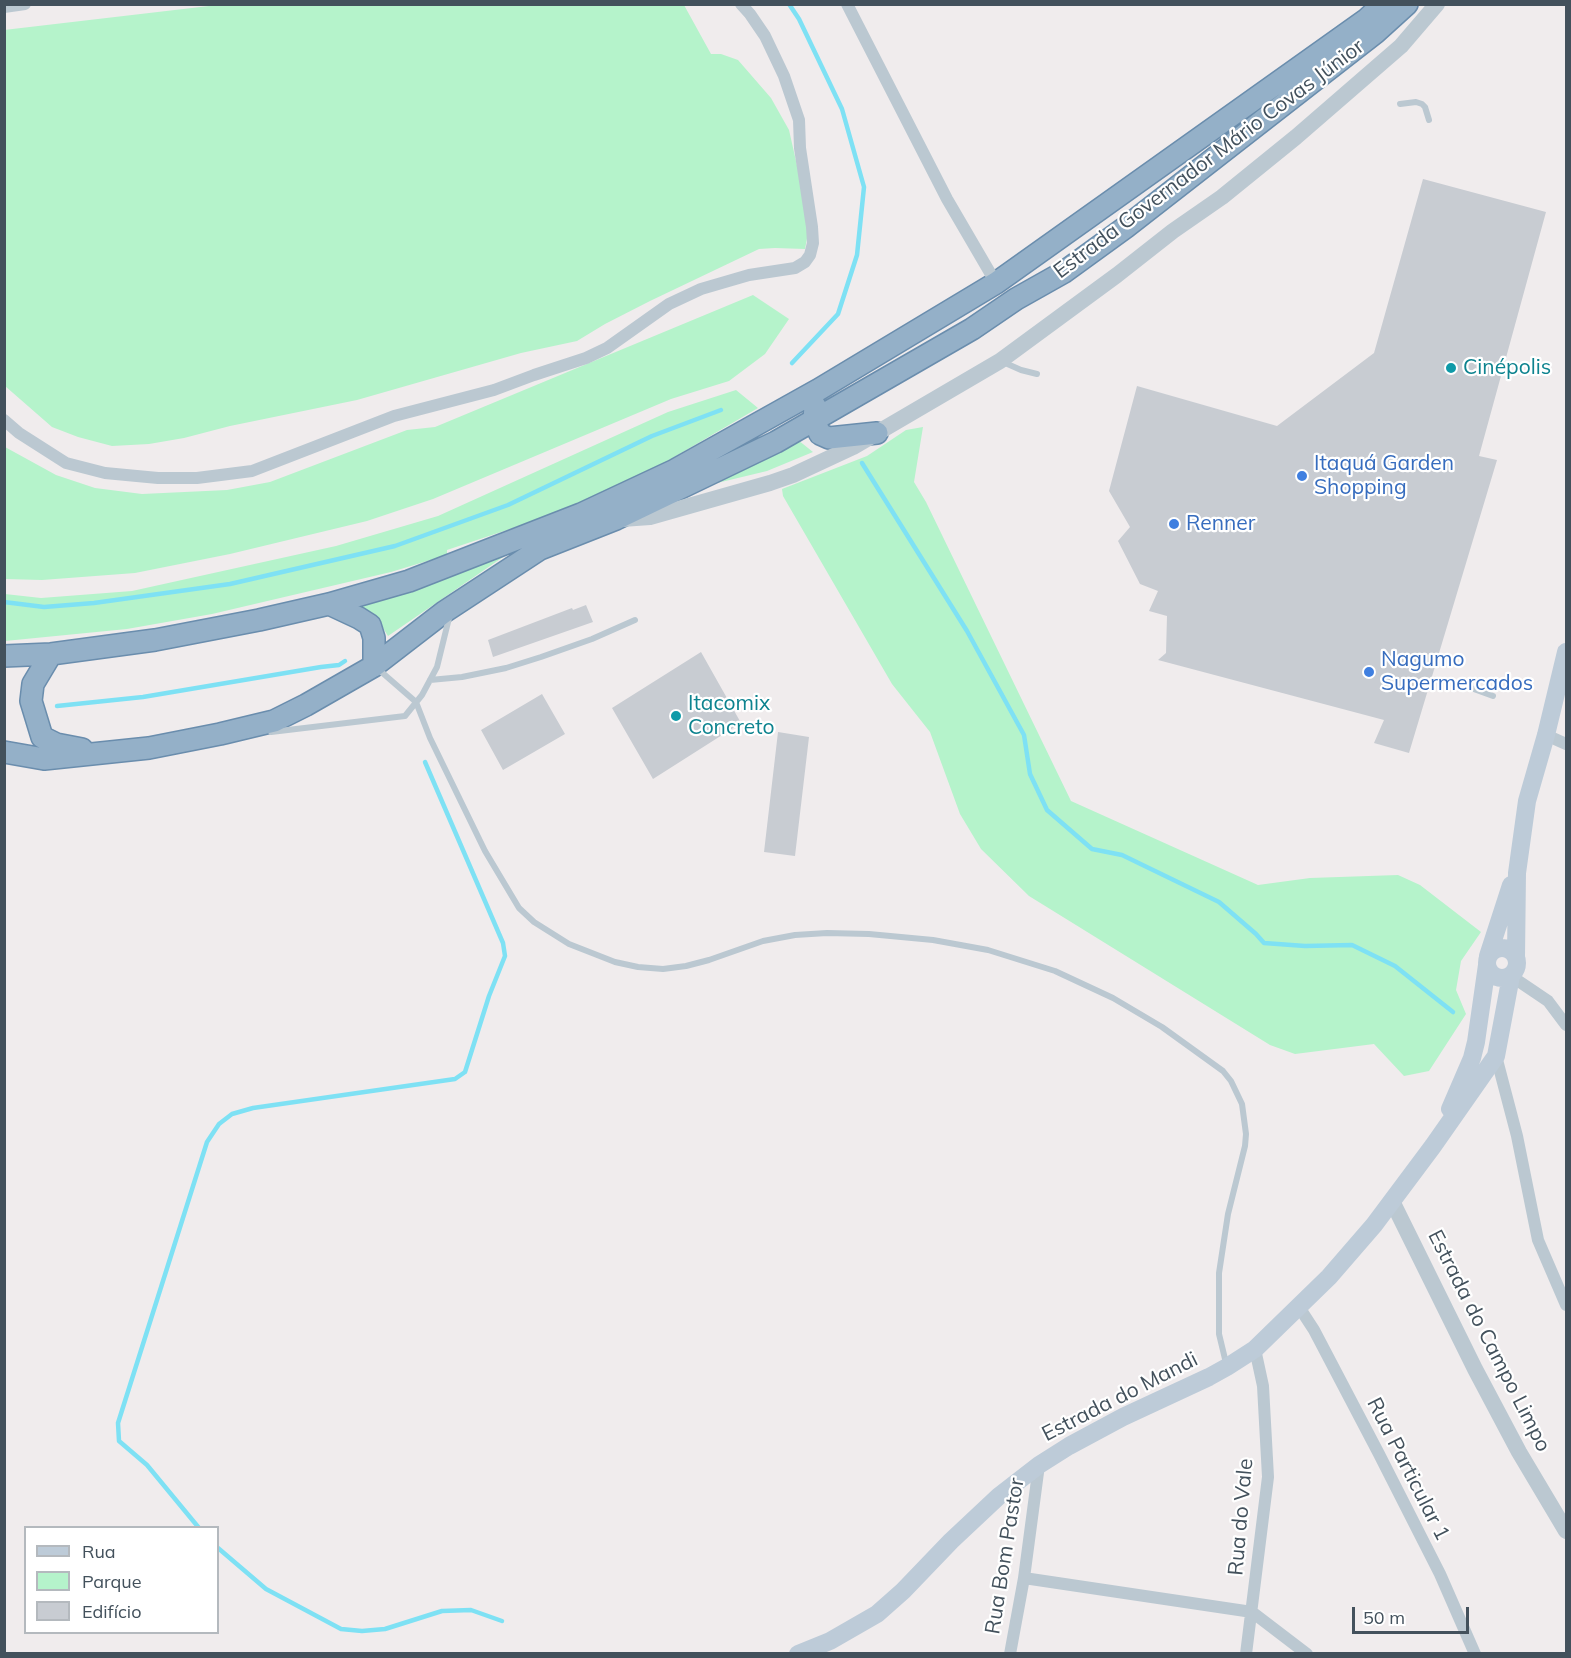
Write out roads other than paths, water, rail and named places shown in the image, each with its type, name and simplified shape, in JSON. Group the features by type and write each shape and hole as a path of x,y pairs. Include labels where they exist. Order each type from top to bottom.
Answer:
{"highway":[{"name":"Estrada Governador Mário Covas Júnior","path":"4,656 51,654 155,640 329,604 409,581 581,514 675,470 838,378 996,283 1367,19 1383,4"},
{"name":"Estrada Governador Mário Covas Júnior","path":"4,752 44,759 149,748 274,721 306,705 374,666 452,607 540,549 616,519 776,442 972,329 1016,299 1064,272 1126,227 1368,39 1407,4"},
{"path":"838,378 816,404 814,420 820,434 830,438 877,433"},
{"path":"329,604 370,625 374,638 374,666"},
{"path":"51,654 33,684 31,700 42,737 56,744 102,752"}],"main road":[{"name":"Estrada do Mandi","path":"1516,957 1517,873 1527,801 1566,652"},
{"name":"Estrada do Mandi","path":"1433,1146 1472,1058 1487,961 1513,878 1517,873"},
{"path":"1505,948 1516,957 1517,967 1511,976 1496,978 1488,970 1487,961 1495,949 1505,948"},
{"name":"Estrada do Mandi","path":"798,1653 830,1641 877,1614 999,1496 1039,1465 1123,1416 1227,1367 1255,1349 1329,1277 1392,1201 1497,1056 1511,976"}],"street":[{"path":"4,7 26,4"},
{"path":"4,420 19,433 66,463 105,473 158,478 197,478 252,471 394,416 494,390 586,358 608,348 669,304 701,289 749,275 795,268 805,262 810,255 813,243 813,227 800,148 799,120 784,76 765,36 741,4"},
{"path":"847,4 947,200 996,283"},
{"path":"616,519 650,517 770,483 818,464 853,447 1000,361 1222,197 1296,137 1401,46 1437,4"},
{"path":"1546,735 1566,744"},
{"path":"1511,976 1548,1001 1566,1025"},
{"path":"1497,1056 1517,1136 1538,1240 1566,1305"},
{"name":"Estrada do Campo Limpo","path":"1392,1201 1475,1369 1566,1531"},
{"name":"Rua Particular 1","path":"1299,1307 1314,1330 1440,1574 1475,1653"},
{"name":"Rua do Vale","path":"1246,1653 1268,1477 1263,1386 1255,1349"},
{"name":"Rua Bom Pastor","path":"1010,1653 1024,1578 1039,1465"},
{"path":"1024,1578 1252,1612 1306,1653"}],"lane":[{"path":"1400,104 1416,102 1422,104 1429,120"},
{"path":"1000,361 1037,374"},
{"path":"265,732 405,716 437,667 452,607"},
{"path":"430,680 462,678 524,662 592,639 635,621"},
{"path":"374,666 416,702 430,738 480,841 519,908 534,922 569,944 615,962 663,969 709,960 763,941 795,935 827,933 933,940 988,950 1055,971 1113,998 1162,1028 1223,1071 1231,1081 1242,1104 1246,1134 1228,1214 1219,1273 1220,1334 1227,1367"},
{"path":"1460,684 1493,696"},
{"path":"172,743 254,734"}],"waterway":[{"path":"789,4 799,19 842,109 864,187 857,255 838,314 792,363"},
{"path":"4,602 44,607 94,603 230,584 395,546 508,505 652,436 721,410"},
{"path":"862,463 967,631 1024,735 1030,774 1047,810 1092,849 1122,855 1219,902 1264,943 1305,946 1352,945 1395,966 1453,1012"},
{"path":"57,706 143,697 339,665 345,661"},
{"path":"197,1526 147,1465 119,1441 118,1423 207,1142 219,1124 232,1114 253,1108 455,1079 465,1072 489,996 505,956 503,943 425,762"},
{"path":"219,1549 266,1589 341,1629 362,1631 385,1629 442,1611 471,1610 502,1621"}],"place":[{"name":"Cinépolis","path":"1451,368"},
{"name":"Itaquá Garden Shopping","path":"1302,476"},
{"name":"Renner","path":"1174,524"},
{"name":"Nagumo Supermercados","path":"1369,672"},
{"name":"Itacomix Concreto","path":"676,716"}]}
